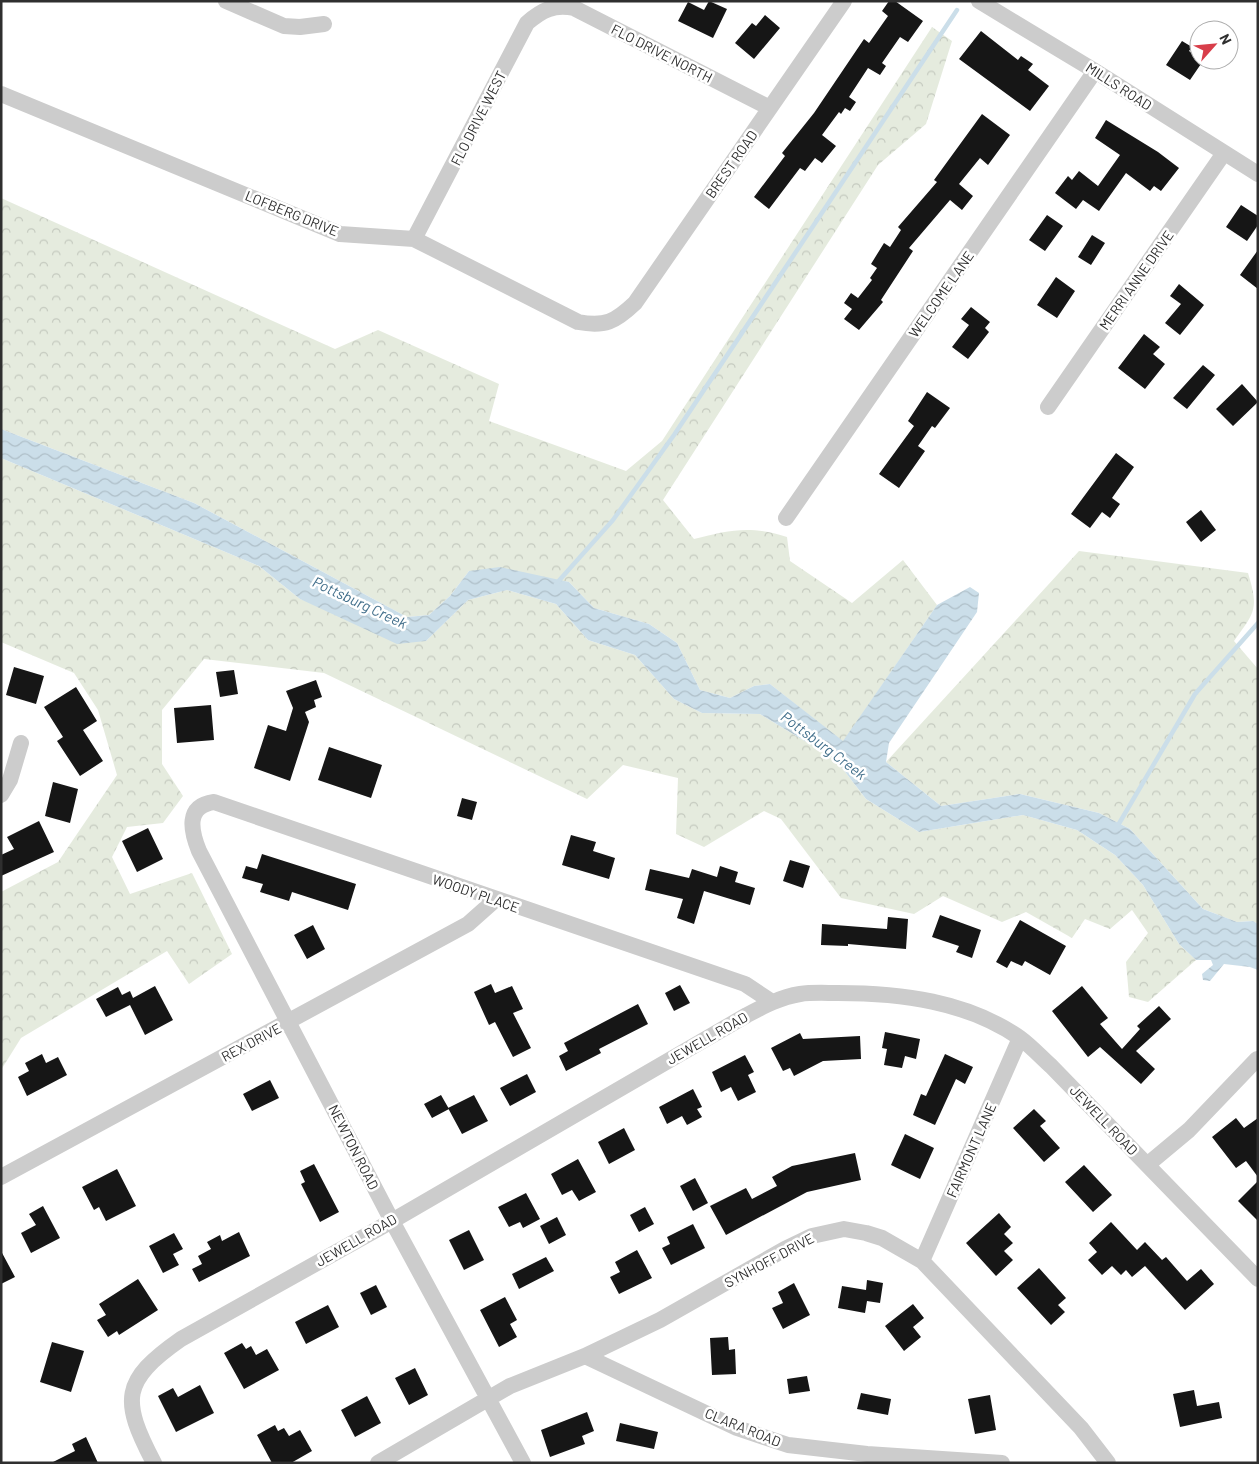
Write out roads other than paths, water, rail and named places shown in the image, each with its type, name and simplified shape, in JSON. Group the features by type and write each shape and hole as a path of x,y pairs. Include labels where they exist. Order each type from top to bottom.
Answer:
{"street":[{"path":"226,1 284,26 300,28 324,24"},
{"name":"BREST ROAD","path":"611,322 635,303 844,1"},
{"name":"MILLS ROAD","path":"979,1 1095,71 1258,174"},
{"name":"FLO DRIVE NORTH","path":"551,7 574,8 770,108"},
{"name":"FLO DRIVE WEST","path":"414,239 527,23 539,12 551,7"},
{"name":"WELCOME LANE","path":"786,518 1095,71"},
{"name":"LOFBERG DRIVE","path":"1,94 340,234 414,239 578,322 596,326 611,322"},
{"name":"MERRI ANNE DRIVE","path":"1048,407 1224,153"},
{"path":"1,795 10,780 21,743"},
{"name":"WOODY PLACE","path":"192,828 193,816 198,808 205,803 214,802 745,984 772,1002"},
{"name":"NEWTON ROAD","path":"192,828 199,851 486,1399 523,1463"},
{"name":"REX DRIVE","path":"1,1177 468,924 496,900"},
{"name":"JEWELL ROAD","path":"154,1463 138,1432 132,1411 131,1397 135,1383 142,1372 157,1356 181,1339 392,1221 772,1002 800,993 867,993 915,997 964,1011 1020,1038 1051,1066 1258,1279"},
{"name":"FAIRMONT LANE","path":"922,1261 1020,1038"},
{"path":"1147,1165 1189,1130 1257,1059"},
{"name":"SYNHOFF DRIVE","path":"378,1463 510,1386 585,1356 660,1320 784,1249 826,1231 844,1229 882,1238 922,1261 1081,1428 1108,1463"},
{"name":"CLARA ROAD","path":"585,1356 737,1428 788,1445 857,1453 1002,1463"}],"water":[{"name":"Pottsburg Creek","path":"1,429 194,503 407,617 429,615 450,596 469,571 500,567 569,582 594,608 649,624 677,643 700,690 730,698 754,686 770,684 843,741 937,605 970,587 979,593 977,612 889,743 886,762 941,806 1020,794 1099,813 1130,829 1203,909 1237,922 1253,921 1258,924 1258,970 1250,967 1224,964 1210,981 1203,980 1202,974 1213,965 1211,960 1196,960 1179,944 1143,885 1115,855 1077,830 1023,815 919,832 866,799 836,760 760,714 702,713 674,699 635,655 588,640 556,604 507,590 468,600 426,641 397,644 300,599 259,566 1,458"}],"waterway":[{"path":"556,584 613,520 674,435 957,10"},
{"path":"1117,827 1195,694 1258,623"}]}
